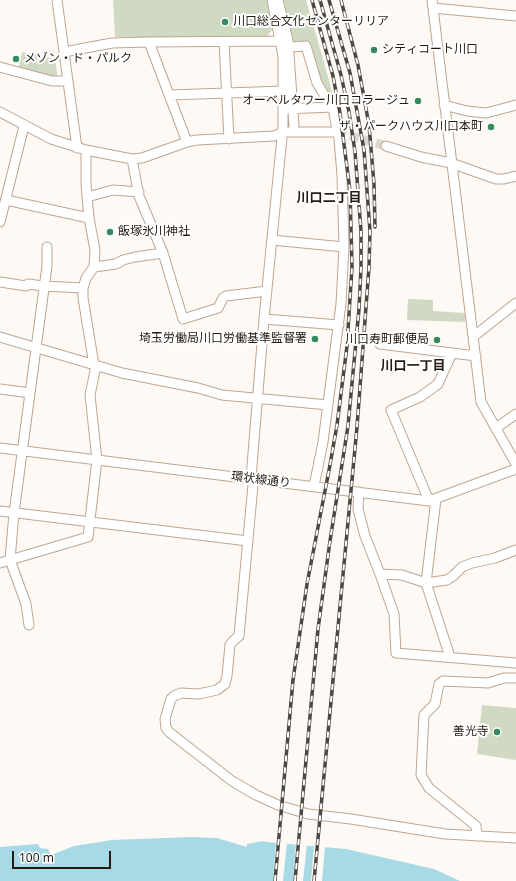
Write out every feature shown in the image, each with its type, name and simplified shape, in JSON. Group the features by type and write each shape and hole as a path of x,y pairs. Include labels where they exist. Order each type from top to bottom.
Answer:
{"street":[{"path":"57,0 77,148"},
{"path":"272,0 281,41 284,66 283,132 264,319 251,478 254,485 239,636 230,646 225,684 217,690 198,694 180,693 171,699 166,719 166,728 169,732 232,781 256,795 278,805 308,814 351,819 445,834 516,838"},
{"path":"278,0 289,47 294,126"},
{"path":"516,16 433,4 481,402 516,464"},
{"path":"64,52 112,43 149,42 281,41 289,47 306,46 317,83 331,106 333,106 337,131 344,206 344,247 339,325 323,442 314,486"},
{"path":"149,42 187,142"},
{"path":"224,42 229,138"},
{"path":"0,67 52,81 68,81"},
{"path":"170,95 284,92"},
{"path":"444,105 467,111 486,113 516,105"},
{"path":"284,109 331,106"},
{"path":"0,112 51,139 77,148 132,159 142,158 187,142 197,140 274,136 294,126 337,131"},
{"path":"0,222 24,126"},
{"path":"283,132 329,136 337,131"},
{"path":"386,146 421,157 451,163 496,179 516,176"},
{"path":"0,562 88,537 97,460 90,395 95,366 83,288 86,278 94,267 95,250 87,197 86,150"},
{"path":"132,159 139,192 163,253 184,319 218,308 226,296 267,291"},
{"path":"87,197 113,190 139,192"},
{"path":"6,200 89,218"},
{"path":"272,240 344,247"},
{"path":"29,625 26,604 10,560 14,512 43,286 47,266 47,247"},
{"path":"94,267 116,264 123,260 135,257 163,253"},
{"path":"0,282 26,286 28,284 83,288"},
{"path":"473,337 516,303"},
{"path":"264,319 339,325"},
{"path":"0,337 95,366 122,373 198,388 222,395 328,405"},
{"path":"380,344 476,356"},
{"path":"450,657 426,583 433,500 390,410 420,397 438,384 452,353"},
{"path":"0,389 30,393"},
{"path":"496,428 516,414"},
{"name":"環状線通り","path":"0,448 433,500 516,469"},
{"path":"359,492 358,509 365,536 394,614 396,653 516,663"},
{"path":"0,511 248,541"},
{"path":"380,574 402,575 426,583 447,580 462,567 472,563 495,558 516,550"},
{"path":"477,836 476,826 430,788 421,775 424,715 435,704 439,684 443,680 488,683 504,678 516,678"}],"green space":[{"path":"113,0 267,0 273,28 267,37 264,38 115,37"},
{"path":"281,0 306,0 335,105 320,82 309,43 291,44"},
{"path":"22,52 55,59 58,79 18,70"},
{"path":"408,299 433,300 433,311 465,313 465,322 407,320"},
{"name":"善光寺","path":"482,705 516,708 516,760 477,754"}],"water":[{"path":"192,837 217,838 247,847 247,844 262,841 346,849 434,869 460,881 0,881 0,847 38,844 40,848 48,849 51,855 74,846 112,840"}],"pier":[{"path":"276,841 287,842 283,881 273,881"},
{"path":"296,843 307,844 303,881 293,881"},
{"path":"314,845 325,846 322,881 311,881"}],"tunnel":[{"path":"337,132 386,146"}],"railway":[{"path":"275,881 293,680 307,584 337,425 347,346 352,267 350,191 340,113 333,76 312,0"},
{"path":"295,881 318,629 348,426 359,309 361,268 361,231 355,152 349,112 341,75 320,0"},
{"path":"314,881 357,427 369,267 370,231 364,150 350,73 329,0"},
{"path":"341,0 358,65 369,125 374,184 375,227"}],"place":[{"name":"川口総合文化センターリリア","path":"225,22"},
{"name":"シティコート川口","path":"374,50"},
{"name":"メゾン・ド・パルク","path":"16,59"},
{"name":"オーベルタワー川口コラージュ","path":"418,101"},
{"name":"ザ・パークハウス川口本町","path":"491,127"},
{"name":"飯塚氷川神社","path":"110,232"},
{"name":"埼玉労働局川口労働基準監督署","path":"315,339"},
{"name":"川口寿町郵便局","path":"437,340"},
{"name":"善光寺","path":"497,732"}],"district":[{"name":"川口二丁目","path":"329,198"},
{"name":"川口一丁目","path":"413,366"}]}
